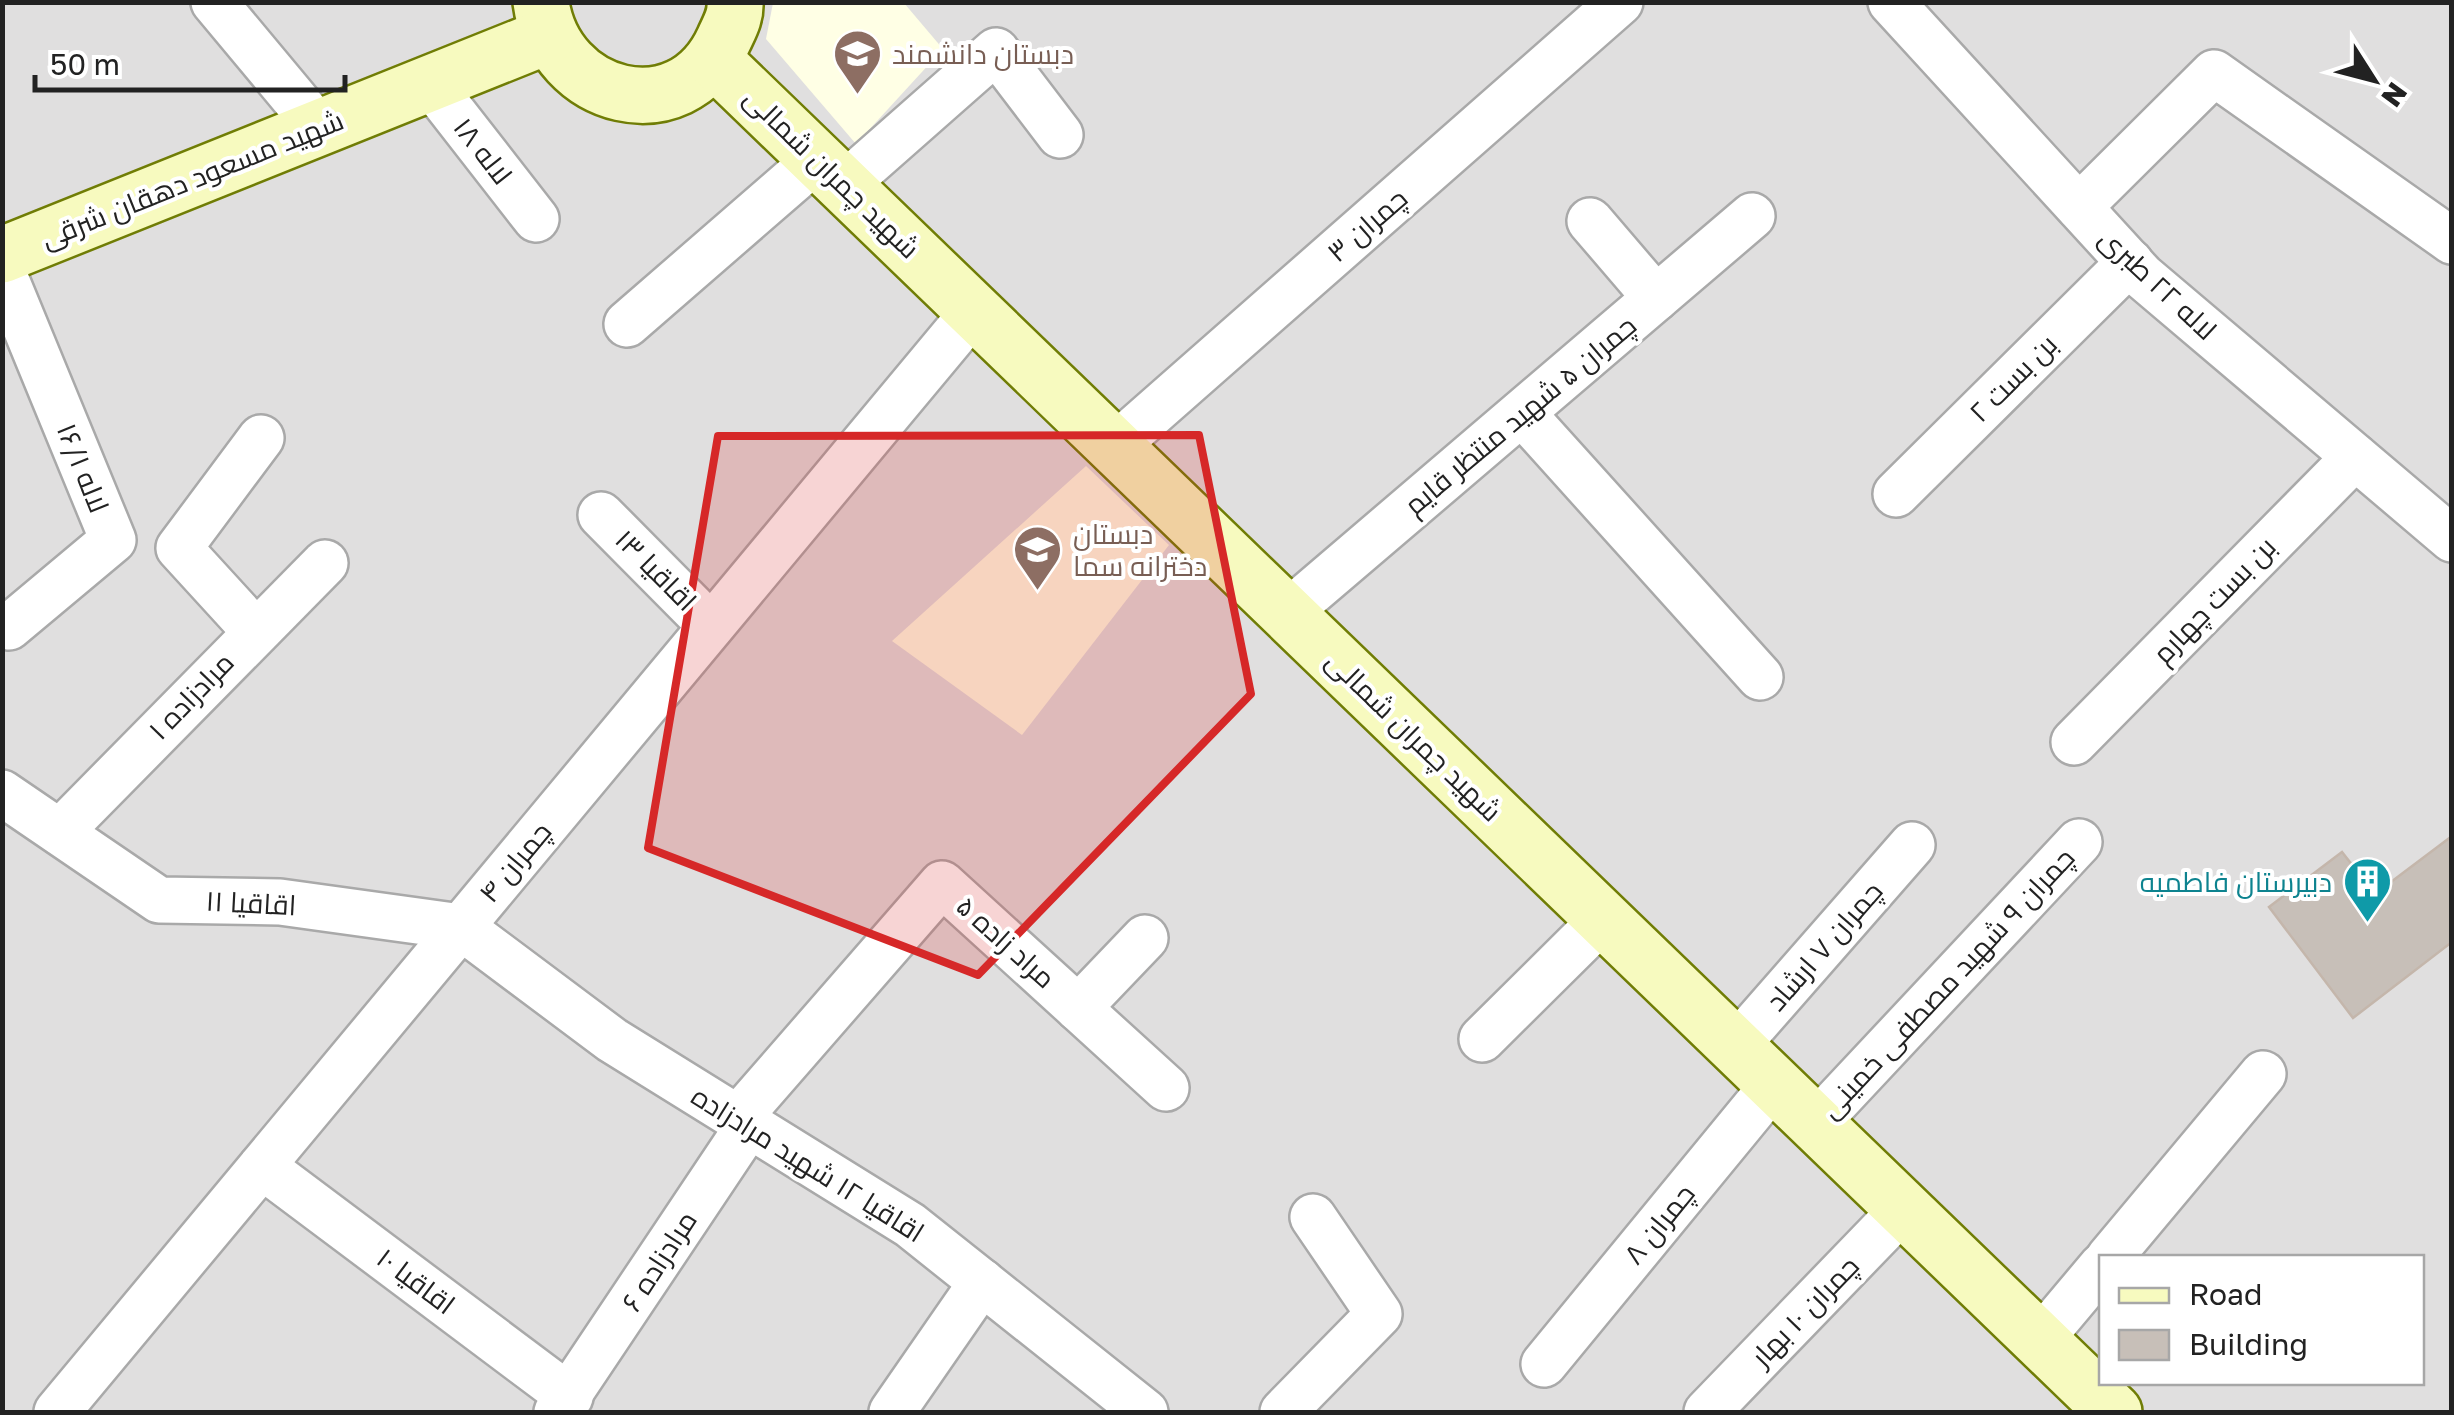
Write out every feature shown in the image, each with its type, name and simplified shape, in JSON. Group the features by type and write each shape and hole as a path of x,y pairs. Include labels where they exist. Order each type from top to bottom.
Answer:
{"main road":[{"path":"544,19 566,64 592,84 624,95 658,94 688,82 714,60 736,13 735,2"},
{"name":"شهید مسعود دهقان شرقی","path":"2,255 430,84 544,19"},
{"name":"شهید چمران شمالی","path":"714,60 2114,1412"}],"street":[{"path":"214,2 320,128"},
{"name":"چمران ۳","path":"1114,446 1620,2"},
{"name":"لاله ۲۲ طبری","path":"1891,2 2130,262 2452,539"},
{"path":"628,324 996,52 1060,135"},
{"path":"2079,207 2214,73 2452,241"},
{"name":"لاله ۱۸","path":"430,84 536,219"},
{"name":"چمران ۵ شهید منتظر قایم","path":"1287,614 1752,216"},
{"path":"1590,222 1656,298"},
{"name":"بن بست ۲","path":"1896,494 2130,262"},
{"name":"لاله ۱۶/۱","path":"2,270 113,540 8,627"},
{"name":"چمران ۴","path":"57,1412 974,311"},
{"path":"1522,413 1760,677"},
{"path":"254,630 179,548 261,438"},
{"name":"بن بست چهارم","path":"2074,742 2355,457"},
{"name":"اقاقیا ۱۳","path":"601,515 712,626"},
{"name":"مرادزاده ۱","path":"60,832 254,630 325,563"},
{"name":"اقاقیا ۱۱","path":"2,793 159,900 280,902 461,927"},
{"name":"چمران ۹ شهید مصطفی خمینی","path":"1814,1124 2080,842"},
{"name":"چمران ۷ ارشاد","path":"1735,1047 1912,846"},
{"name":"مراد زاده ۵","path":"744,1122 942,884 1166,1088"},
{"path":"1482,1039 1603,919"},
{"name":"اقاقیا ۱۲ شهید مرادزاده","path":"461,927 612,1040 910,1225 982,1282 1116,1404"},
{"path":"1078,1008 1145,938"},
{"path":"2111,1255 2262,1074"},
{"name":"چمران ۸","path":"1544,1364 1774,1084"},
{"name":"مرادزاده ۶","path":"563,1405 744,1122"},
{"name":"اقاقیا ۱۰","path":"262,1166 563,1405"},
{"name":"چمران ۱۰ بهار","path":"1707,1412 1903,1210"},
{"path":"1283,1412 1379,1314 1313,1217"},
{"path":"2039,1340 2099,1270"},
{"path":"892,1412 982,1282"}],"highlighted area":[{"path":"1199,435 1251,694 978,975 648,848 718,436"}],"shaded area":[{"path":"3,3 2451,3 2451,1412 3,1412"},
{"name":"دبستان دانشمند","path":"773,3 904,3 943,49 856,144 766,39"},
{"name":"دبستان دخترانه سما","path":"1086,466 1169,545 1022,735 892,641"}],"building":[{"name":"دبیرستان فاطمیه","path":"2452,836 2452,942 2353,1018 2269,907 2342,852 2375,894"}],"place":[{"name":"دبستان دانشمند","path":"857,96"},
{"name":"دبستان دخترانه سما","path":"1038,592"},
{"name":"دبیرستان فاطمیه","path":"2367,924"}]}
